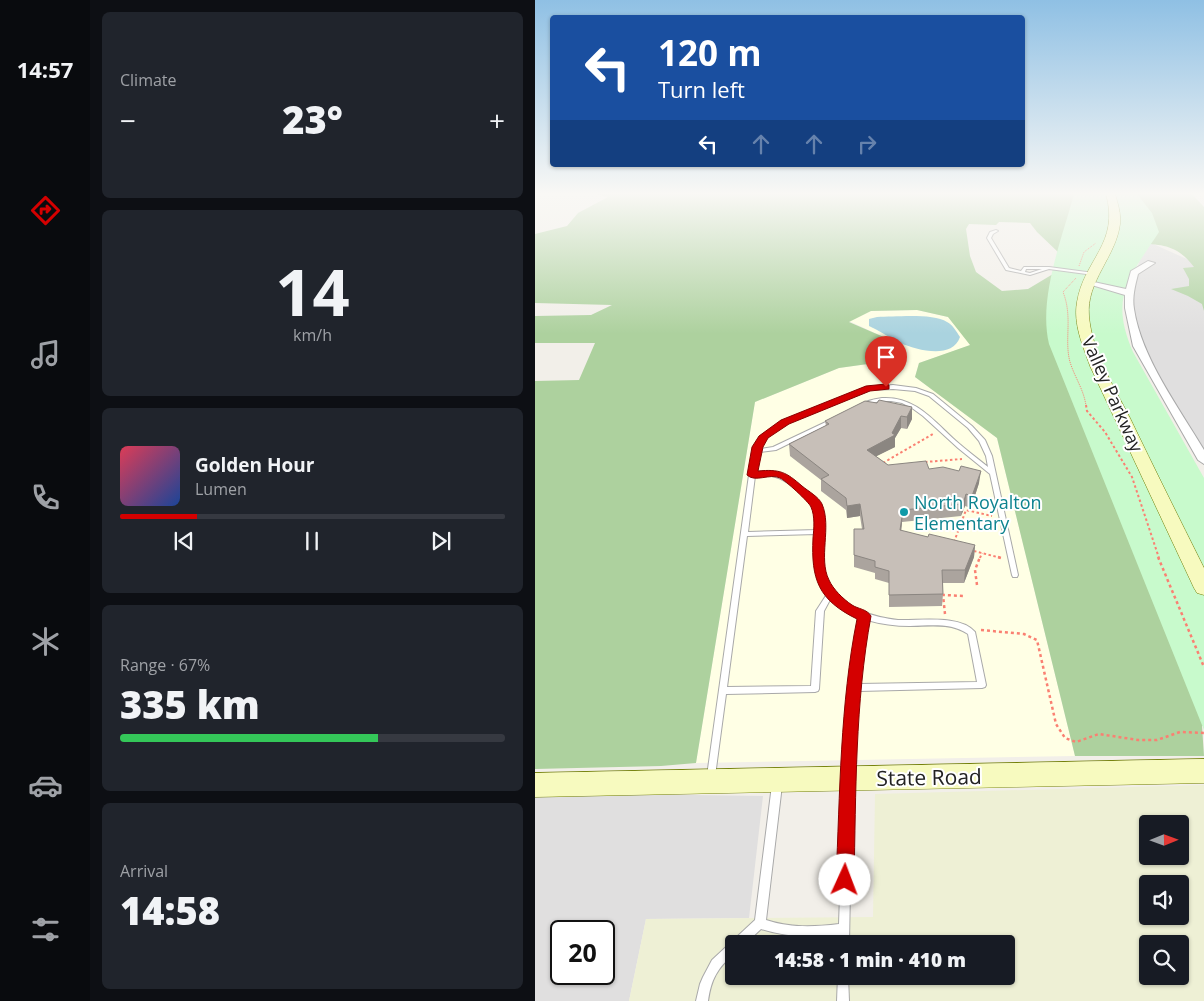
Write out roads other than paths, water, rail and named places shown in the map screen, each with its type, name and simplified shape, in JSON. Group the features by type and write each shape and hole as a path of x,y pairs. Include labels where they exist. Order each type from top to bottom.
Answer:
{"street":[{"name":"Valley Parkway","path":"1110,241 1091,278 1083,301 1084,332 1097,366 1204,588"},
{"path":"1151,263 1134,273 1129,294 1129,308 1138,346 1204,460"},
{"path":"1091,278 1129,294"},
{"name":"State Road","path":"535,786 1204,771"}],"lane":[{"path":"991,241 1007,269 1023,273 1025,268 1049,268 1091,278"},
{"path":"886,387 887,398"},
{"path":"710,782 752,475 757,451 764,436 785,422 869,388 886,387 916,390 931,396 982,440 989,456 1015,575"},
{"path":"852,411 870,402 887,398 895,398 913,405 956,444 992,473"},
{"path":"757,451 774,448 835,419"},
{"path":"752,475 773,473 784,475 816,504 820,520 821,578 831,593 846,608 864,616 897,624 951,623 963,626 971,632 982,685 855,688"},
{"path":"744,534 819,532"},
{"path":"722,691 815,689 820,610 831,593"},
{"path":"844,935 848,779 857,653 864,616"},
{"path":"747,935 760,923 777,781"},
{"path":"760,923 780,930 799,933 844,929"},
{"path":"702,1001 704,984 717,962 725,955"},
{"path":"843,985 843,1001"}],"water":[{"path":"877,317 933,317 947,322 960,337 950,349 942,351 915,348 900,343 869,326 869,319"}],"place":[{"name":"North Royalton Elementary","path":"904,512"}]}
